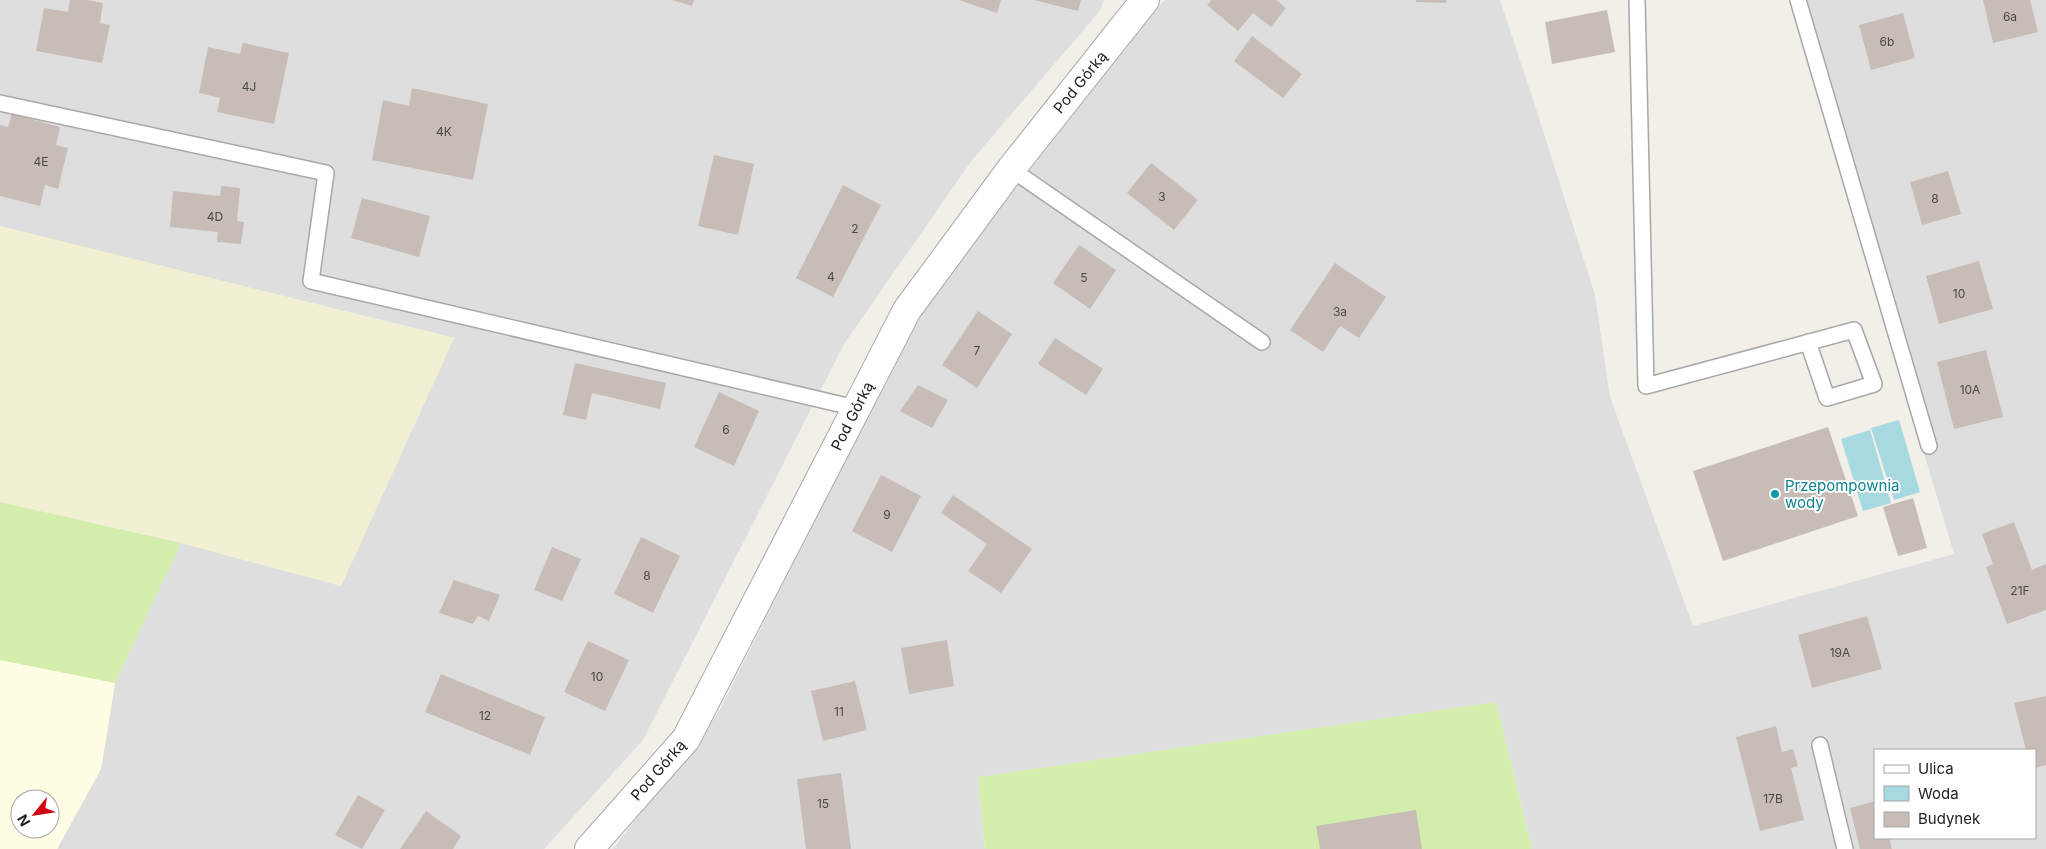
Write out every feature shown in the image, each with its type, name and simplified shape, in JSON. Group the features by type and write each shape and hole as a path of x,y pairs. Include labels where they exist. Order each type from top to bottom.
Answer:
{"street":[{"name":"Pod Górką","path":"589,849 686,740 907,310 1011,169 1145,0"}],"lane":[{"path":"1637,0 1646,386 1808,342 1854,330 1874,384 1827,398 1808,342"},
{"path":"1798,0 1929,446"},
{"path":"0,103 326,173 311,281 856,408"},
{"path":"1011,169 1262,342"},
{"path":"1820,745 1845,849"}],"shaded area":[{"path":"0,0 1104,0 1099,12 972,160 844,344 643,740 544,849 57,849 101,769 115,683 181,543 341,586 454,338 0,226"},
{"path":"1165,0 1500,0 1595,295 1610,397 1693,626 1954,554 1789,0 2046,0 2046,849 1532,849 1496,702 978,777 985,849 613,849 718,713 917,320 1132,33"},
{"path":"0,660 115,683 101,769 57,849 0,849"}],"green space":[{"path":"0,226 454,338 341,586 181,543 0,502"},
{"path":"0,502 181,543 115,683 0,660"},
{"path":"1496,702 1532,849 985,849 978,777"}],"water":[{"path":"1899,420 1920,492 1894,500 1871,428"},
{"path":"1870,430 1891,503 1863,511 1841,439"}],"building":[{"path":"70,0 87,0 103,3 100,23 110,25 102,63 36,51 44,8 68,12"},
{"path":"672,0 694,0 692,6"},
{"path":"959,0 1001,0 997,13"},
{"path":"1034,0 1081,0 1078,11"},
{"path":"1211,0 1276,0 1286,8 1271,27 1253,13 1238,31 1207,5"},
{"path":"1416,0 1447,0 1446,3 1416,2"},
{"path":"1983,0 2030,0 2038,32 1993,43"},
{"path":"1607,10 1615,52 1552,64 1545,22"},
{"path":"1903,13 1915,58 1871,70 1859,25"},
{"path":"1252,36 1302,74 1283,98 1234,61"},
{"path":"243,43 289,53 274,124 217,112 220,98 199,93 208,47 240,54"},
{"path":"412,88 488,104 473,180 372,160 383,100 409,106"},
{"path":"12,114 60,127 56,145 68,148 58,189 45,185 40,206 0,196 0,125 8,127"},
{"path":"714,155 754,164 738,235 698,226"},
{"path":"1151,163 1198,200 1174,230 1127,193"},
{"path":"1948,171 1961,214 1922,225 1910,182"},
{"path":"843,185 881,205 833,297 796,278"},
{"path":"221,186 240,188 237,221 244,222 241,244 217,242 218,232 170,227 173,191 220,196"},
{"path":"362,198 430,216 419,257 351,238"},
{"path":"1079,245 1116,270 1090,309 1053,283"},
{"path":"1979,261 1993,309 1939,324 1926,276"},
{"path":"1335,263 1386,297 1359,338 1340,326 1323,352 1290,330"},
{"path":"978,311 1012,334 977,388 942,365"},
{"path":"1055,338 1103,369 1086,395 1038,364"},
{"path":"1986,350 2003,417 1954,429 1937,362"},
{"path":"575,363 666,383 660,409 592,393 586,420 563,415"},
{"path":"918,385 948,400 932,428 900,411"},
{"path":"719,392 759,411 734,466 694,447"},
{"name":"Przepompownia wody","path":"1828,427 1858,516 1723,561 1693,471"},
{"path":"881,475 921,496 892,552 852,531"},
{"path":"953,495 1032,549 1001,593 968,571 987,544 941,513"},
{"path":"1913,498 1927,548 1898,556 1883,507"},
{"path":"2014,522 2032,570 2046,564 2046,610 2007,624 1986,567 1993,564 1982,534"},
{"path":"641,537 680,556 653,613 614,594"},
{"path":"552,547 581,559 562,601 534,590"},
{"path":"454,580 500,595 489,621 478,616 473,624 439,613"},
{"path":"1867,616 1882,669 1812,688 1798,635"},
{"path":"947,640 954,686 909,694 901,648"},
{"path":"588,641 629,660 605,711 564,692"},
{"path":"441,674 545,717 530,755 425,712"},
{"path":"855,681 867,730 823,741 811,691"},
{"path":"2046,696 2046,765 2036,768 2036,749 2026,749 2014,703"},
{"path":"1776,726 1782,752 1793,749 1798,766 1791,768 1804,820 1760,831 1736,737"},
{"path":"841,773 851,849 806,849 797,779"},
{"path":"358,795 385,810 362,849 335,835"},
{"path":"1874,801 1874,839 1889,839 1892,849 1860,849 1850,808"},
{"path":"1416,810 1422,849 1320,849 1316,826"},
{"path":"426,811 461,836 453,849 400,849"}],"place":[{"name":"Przepompownia wody","path":"1775,494"}]}
